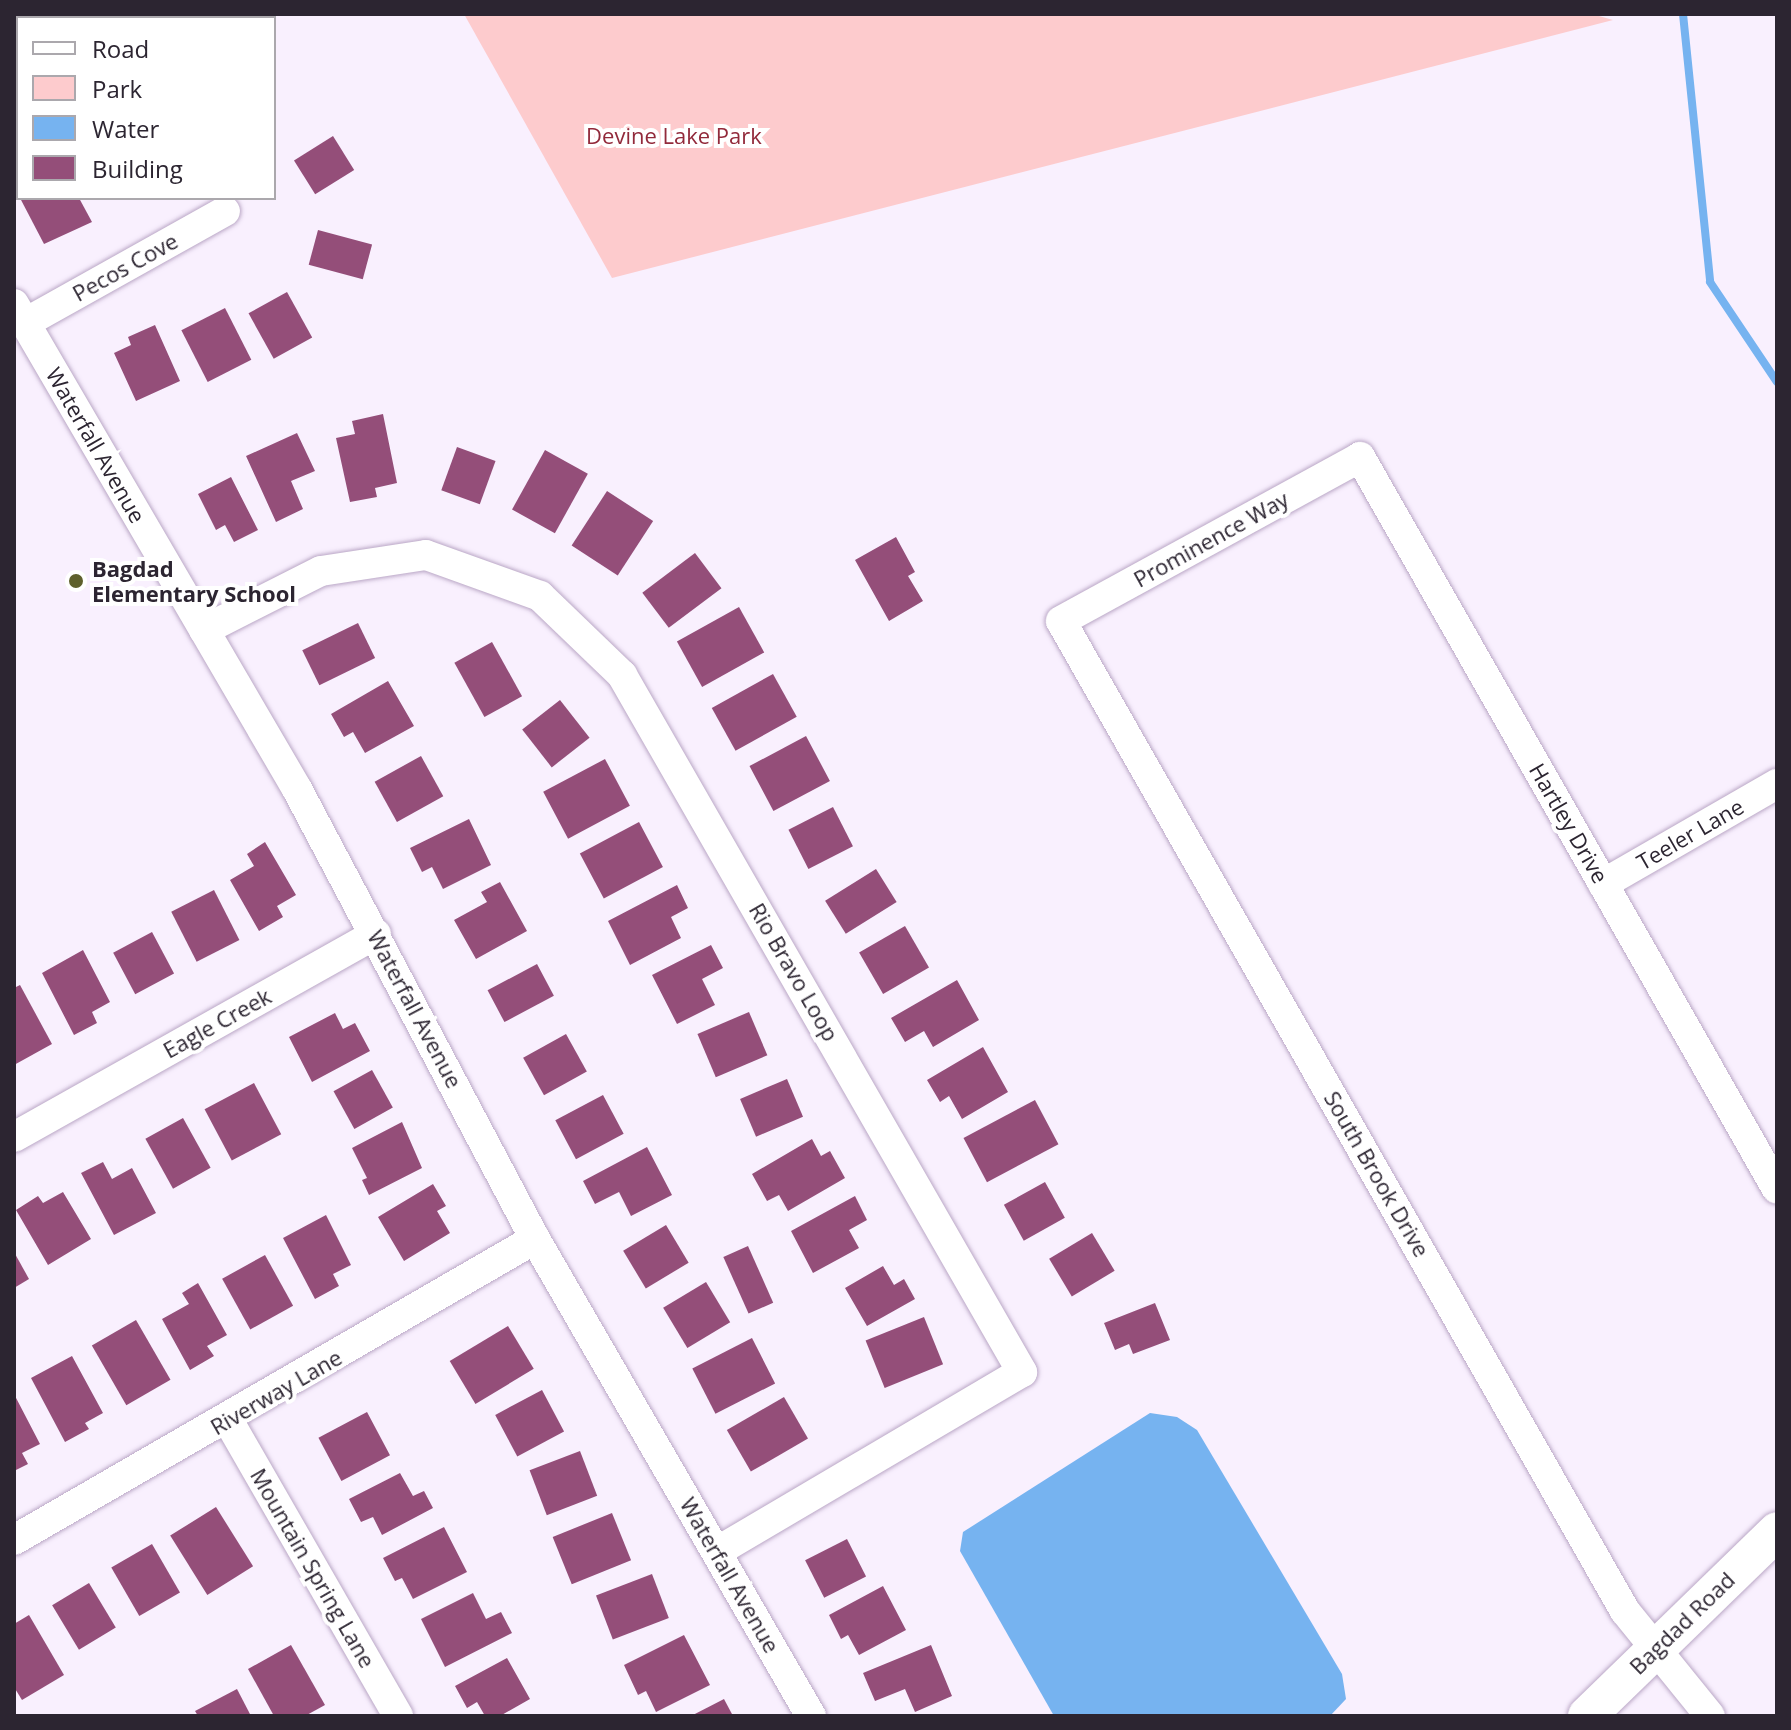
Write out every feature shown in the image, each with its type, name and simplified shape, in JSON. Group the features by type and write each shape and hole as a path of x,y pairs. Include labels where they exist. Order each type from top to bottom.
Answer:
{"street":[{"name":"Pecos Cove","path":"20,314 225,211"},
{"name":"Waterfall Avenue","path":"20,314 376,934 535,1239 811,1716"},
{"name":"Prominence Way","path":"1061,621 1360,457"},
{"name":"Hartley Drive","path":"1360,457 1777,1189"},
{"name":"Rio Bravo Loop","path":"204,630 321,571 426,555 540,596 622,675 1022,1372 717,1552"},
{"name":"South Brook Drive","path":"1061,621 1610,1583 1653,1651 1710,1716"},
{"name":"Teeler Lane","path":"1603,884 1777,784"},
{"name":"Eagle Creek","path":"14,1137 376,934"},
{"name":"Riverway Lane","path":"14,1540 228,1420 535,1239"},
{"name":"Mountain Spring Lane","path":"228,1420 398,1716"},
{"name":"Bagdad Road","path":"1587,1716 1777,1531"}],"green space":[{"name":"Devine Lake Park","path":"464,14 1592,14 1613,20 612,278"}],"water":[{"path":"1150,1413 1177,1417 1197,1430 1342,1674 1346,1699 1330,1716 1054,1716 960,1551 963,1532"}],"building":[{"path":"333,136 354,170 315,194 294,160"},
{"path":"21,200 80,200 92,222 44,244"},
{"path":"318,230 372,244 363,279 309,265"},
{"path":"287,292 312,337 274,359 249,313"},
{"path":"225,308 251,360 208,382 181,330"},
{"path":"155,325 180,381 136,401 114,353 131,345 128,337"},
{"path":"383,414 397,483 375,488 377,497 350,502 336,438 355,434 352,421"},
{"path":"297,433 315,471 291,481 303,509 276,522 246,456"},
{"path":"457,447 496,461 480,504 441,490"},
{"path":"545,450 588,474 555,533 512,509"},
{"path":"231,477 258,530 234,542 225,525 216,530 198,494"},
{"path":"607,491 653,521 618,575 572,546"},
{"path":"896,537 915,572 908,576 923,601 889,621 855,560"},
{"path":"695,553 721,588 669,628 642,593"},
{"path":"739,607 764,652 702,687 677,641"},
{"path":"358,623 375,658 319,685 302,650"},
{"path":"492,642 522,696 484,717 454,663"},
{"path":"773,674 797,717 736,751 712,708"},
{"path":"388,681 414,726 365,753 353,732 344,737 331,714"},
{"path":"560,700 590,738 552,767 522,730"},
{"path":"806,736 830,781 773,811 749,766"},
{"path":"421,756 443,796 397,822 375,782"},
{"path":"605,759 630,806 568,839 543,792"},
{"path":"833,807 853,846 808,869 788,830"},
{"path":"469,819 491,865 443,889 432,867 422,872 410,848"},
{"path":"639,822 663,867 604,898 580,853"},
{"path":"265,842 296,895 277,906 283,917 259,931 230,880 254,866 247,854"},
{"path":"876,869 897,902 846,934 825,901"},
{"path":"500,882 527,931 476,959 454,920 487,902 481,892"},
{"path":"677,885 688,908 671,917 681,938 630,965 608,921"},
{"path":"214,890 239,940 197,962 171,912"},
{"path":"905,926 929,968 883,994 859,952"},
{"path":"152,932 174,973 135,994 113,953"},
{"path":"711,945 723,968 702,979 715,1005 677,1024 652,975"},
{"path":"83,950 110,1002 92,1012 97,1023 74,1035 42,973"},
{"path":"537,964 554,996 504,1022 488,990"},
{"path":"957,980 979,1020 933,1047 924,1031 905,1042 891,1018"},
{"path":"20,985 52,1044 14,1065 14,988"},
{"path":"749,1012 767,1055 716,1077 697,1034"},
{"path":"335,1013 343,1029 355,1023 370,1051 312,1082 289,1037"},
{"path":"566,1034 587,1072 544,1095 523,1058"},
{"path":"983,1047 1008,1092 962,1119 949,1096 940,1102 927,1080"},
{"path":"372,1070 393,1108 354,1129 334,1091"},
{"path":"787,1079 803,1117 756,1137 740,1099"},
{"path":"254,1083 281,1134 232,1161 205,1109"},
{"path":"603,1095 624,1134 576,1159 555,1120"},
{"path":"1035,1100 1058,1144 987,1182 963,1138"},
{"path":"183,1118 211,1168 173,1189 145,1139"},
{"path":"402,1122 422,1168 369,1195 362,1180 367,1178 352,1148"},
{"path":"812,1139 821,1156 830,1151 845,1178 788,1211 779,1195 767,1201 752,1174"},
{"path":"647,1147 672,1195 631,1216 619,1192 595,1204 583,1181"},
{"path":"103,1162 112,1179 132,1168 156,1213 114,1235 81,1173"},
{"path":"1045,1182 1065,1218 1024,1241 1004,1205"},
{"path":"433,1184 446,1206 437,1211 450,1233 404,1261 378,1217"},
{"path":"63,1192 91,1239 48,1265 16,1210 38,1196 43,1203"},
{"path":"855,1196 867,1220 849,1230 859,1248 813,1273 791,1231"},
{"path":"326,1215 351,1265 333,1274 339,1286 315,1299 283,1238"},
{"path":"666,1225 689,1263 646,1288 623,1251"},
{"path":"1092,1233 1115,1271 1072,1296 1049,1259"},
{"path":"748,1246 773,1303 749,1314 723,1257"},
{"path":"14,1252 29,1279 14,1288"},
{"path":"265,1255 293,1306 250,1329 222,1279"},
{"path":"883,1266 894,1285 904,1279 915,1299 867,1326 845,1288"},
{"path":"706,1282 730,1322 687,1348 663,1308"},
{"path":"198,1283 227,1335 207,1346 214,1356 190,1370 162,1319 189,1304 182,1293"},
{"path":"1155,1303 1170,1340 1133,1354 1129,1344 1115,1350 1104,1323"},
{"path":"924,1317 943,1364 885,1388 866,1341"},
{"path":"136,1320 170,1380 126,1405 92,1346"},
{"path":"508,1326 534,1369 475,1404 450,1361"},
{"path":"752,1338 775,1383 715,1414 692,1368"},
{"path":"72,1356 103,1413 85,1423 89,1429 65,1442 31,1378"},
{"path":"542,1390 564,1431 517,1456 495,1415"},
{"path":"14,1394 40,1444 22,1453 28,1464 14,1471"},
{"path":"784,1397 808,1439 751,1472 727,1430"},
{"path":"367,1412 390,1455 341,1481 318,1438"},
{"path":"580,1451 597,1496 547,1515 530,1470"},
{"path":"400,1473 413,1496 424,1491 433,1508 382,1535 373,1517 361,1522 349,1499"},
{"path":"216,1507 253,1566 207,1595 170,1536"},
{"path":"612,1513 631,1560 572,1584 553,1537"},
{"path":"444,1527 467,1572 413,1599 402,1578 395,1581 383,1558"},
{"path":"847,1539 866,1576 824,1598 805,1560"},
{"path":"152,1544 180,1592 139,1616 111,1568"},
{"path":"652,1574 669,1618 613,1639 596,1596"},
{"path":"89,1583 116,1628 79,1650 52,1605"},
{"path":"883,1586 906,1630 859,1655 848,1635 841,1639 829,1615"},
{"path":"473,1593 486,1619 501,1612 512,1633 445,1667 421,1619"},
{"path":"29,1615 64,1675 22,1700 14,1687 14,1624"},
{"path":"684,1635 710,1685 656,1712 646,1691 638,1695 624,1665"},
{"path":"291,1645 325,1705 305,1716 274,1716 248,1669"},
{"path":"931,1645 952,1696 915,1712 905,1689 875,1701 863,1673"},
{"path":"507,1658 530,1699 500,1716 485,1716 477,1702 467,1708 455,1686"},
{"path":"237,1689 251,1716 198,1716 195,1711"},
{"path":"724,1699 733,1716 691,1716"}],"waterway":[{"path":"1683,14 1710,282 1777,382"}],"place":[{"name":"Bagdad Elementary School","path":"76,581"}]}
